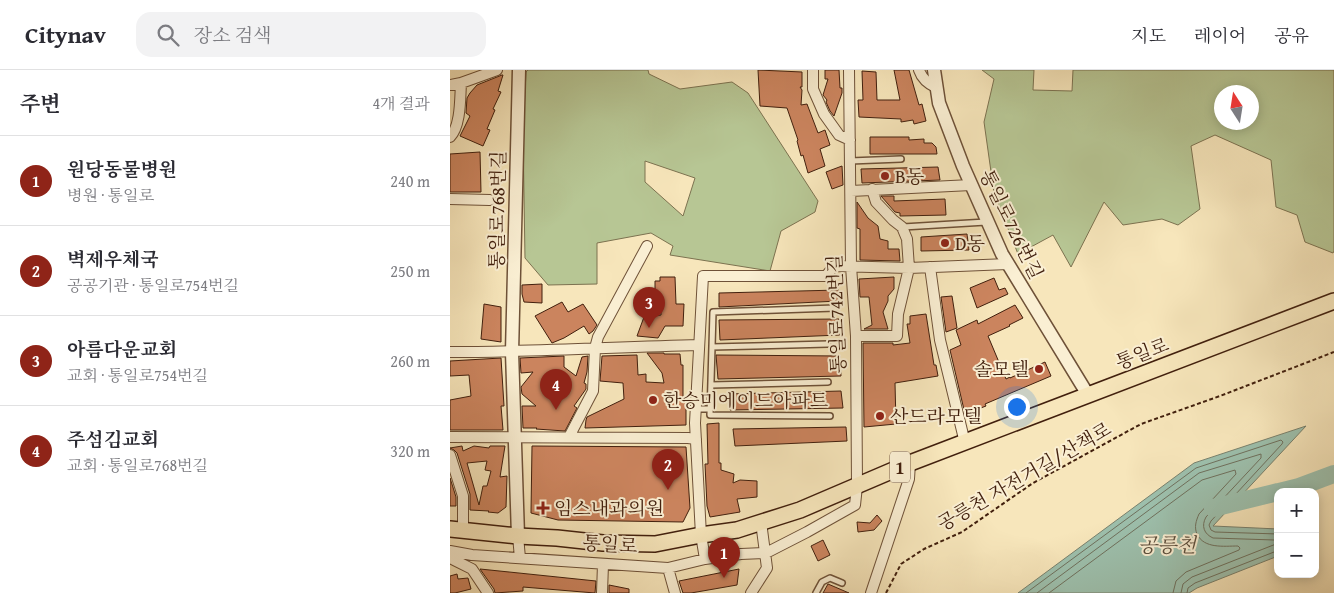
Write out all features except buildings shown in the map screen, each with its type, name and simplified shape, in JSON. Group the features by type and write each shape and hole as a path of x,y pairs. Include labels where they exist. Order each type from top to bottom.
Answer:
{"main road":[{"name":"통일로","path":"456,530 558,538 603,544 655,544 737,530 800,510 910,463 1334,301"}],"street":[{"path":"450,137 454,132 460,107 455,84 497,70"},
{"name":"통일로768번길","path":"518,536 512,352 519,70"},
{"path":"813,70 814,89 824,114 839,135 850,140"},
{"name":"통일로742번길","path":"849,70 851,266 856,336 857,486"},
{"path":"919,70 928,84 937,88"},
{"name":"통일로726번길","path":"934,70 939,103 971,185 1002,254 1088,395"},
{"path":"850,191 971,185"},
{"path":"856,336 897,336 898,314 909,268 907,239 902,227 876,202 872,190"},
{"path":"450,199 490,200"},
{"path":"569,437 593,390 595,348 598,337 648,246"},
{"path":"705,559 701,535 696,440 703,276 826,276 834,266 909,268 1008,264"},
{"path":"930,267 940,340 965,443"},
{"path":"450,352 512,352 699,345"},
{"path":"450,437 688,438 696,440"},
{"path":"450,455 463,496 456,530"},
{"path":"871,593 909,479 910,463"},
{"name":"통일로","path":"450,551 472,555 668,568 705,559 766,553 856,504 857,486"},
{"path":"751,593 767,568 761,522"},
{"path":"518,536 520,558"},
{"path":"450,558 472,569 488,593"},
{"path":"602,564 602,593"},
{"path":"668,568 675,593"}],"lane":[{"path":"850,160 902,159"},
{"path":"902,227 988,222"},
{"path":"830,416 710,415 713,312 834,308"},
{"path":"712,347 828,344"},
{"path":"711,385 828,382"},
{"path":"696,409 710,409"},
{"path":"816,593 822,582 830,578 842,583"}],"path":[{"name":"공릉천 자전거길/산책로","path":"886,593 901,564 924,548 962,532 1032,483 1141,424 1334,352"}],"shaded area":[{"path":"528,70 648,70 649,74 680,89 732,82 748,93 818,201 815,212 781,231 770,271 670,255 673,246 651,233 597,243 597,284 548,285 525,258 523,133 526,72","holes":["645,161 695,178 683,216 645,182"]},
{"path":"982,70 1034,70 1033,90 1072,91 1073,70 1334,70 1334,251 1333,253 1305,242 1297,215 1276,207 1271,160 1215,135 1191,146 1200,209 1178,225 1162,219 1123,225 1104,202 1071,267 1053,235 1018,254 994,193 984,122 994,79"}],"water":[{"name":"공릉천","path":"1306,426 1213,526 1274,529 1274,558 1197,588 1189,593 1018,593 1194,463"}],"waterway":[{"name":"공릉천","path":"1295,488 1334,474"},
{"name":"공릉천","path":"1213,508 1274,493"}],"place":[{"name":"B동","path":"885,176"},
{"name":"D동","path":"945,243"},
{"name":"아름다운교회","path":"649,328"},
{"name":"솔모텔","path":"1039,369"},
{"name":"한승미에이드아파트","path":"653,400"},
{"name":"주섬김교회","path":"556,410"},
{"name":"산드라모텔","path":"880,416"},
{"name":"벽제우체국","path":"668,490"},
{"name":"임스내과의원","path":"543,508"},
{"name":"원당동물병원","path":"724,578"}]}
